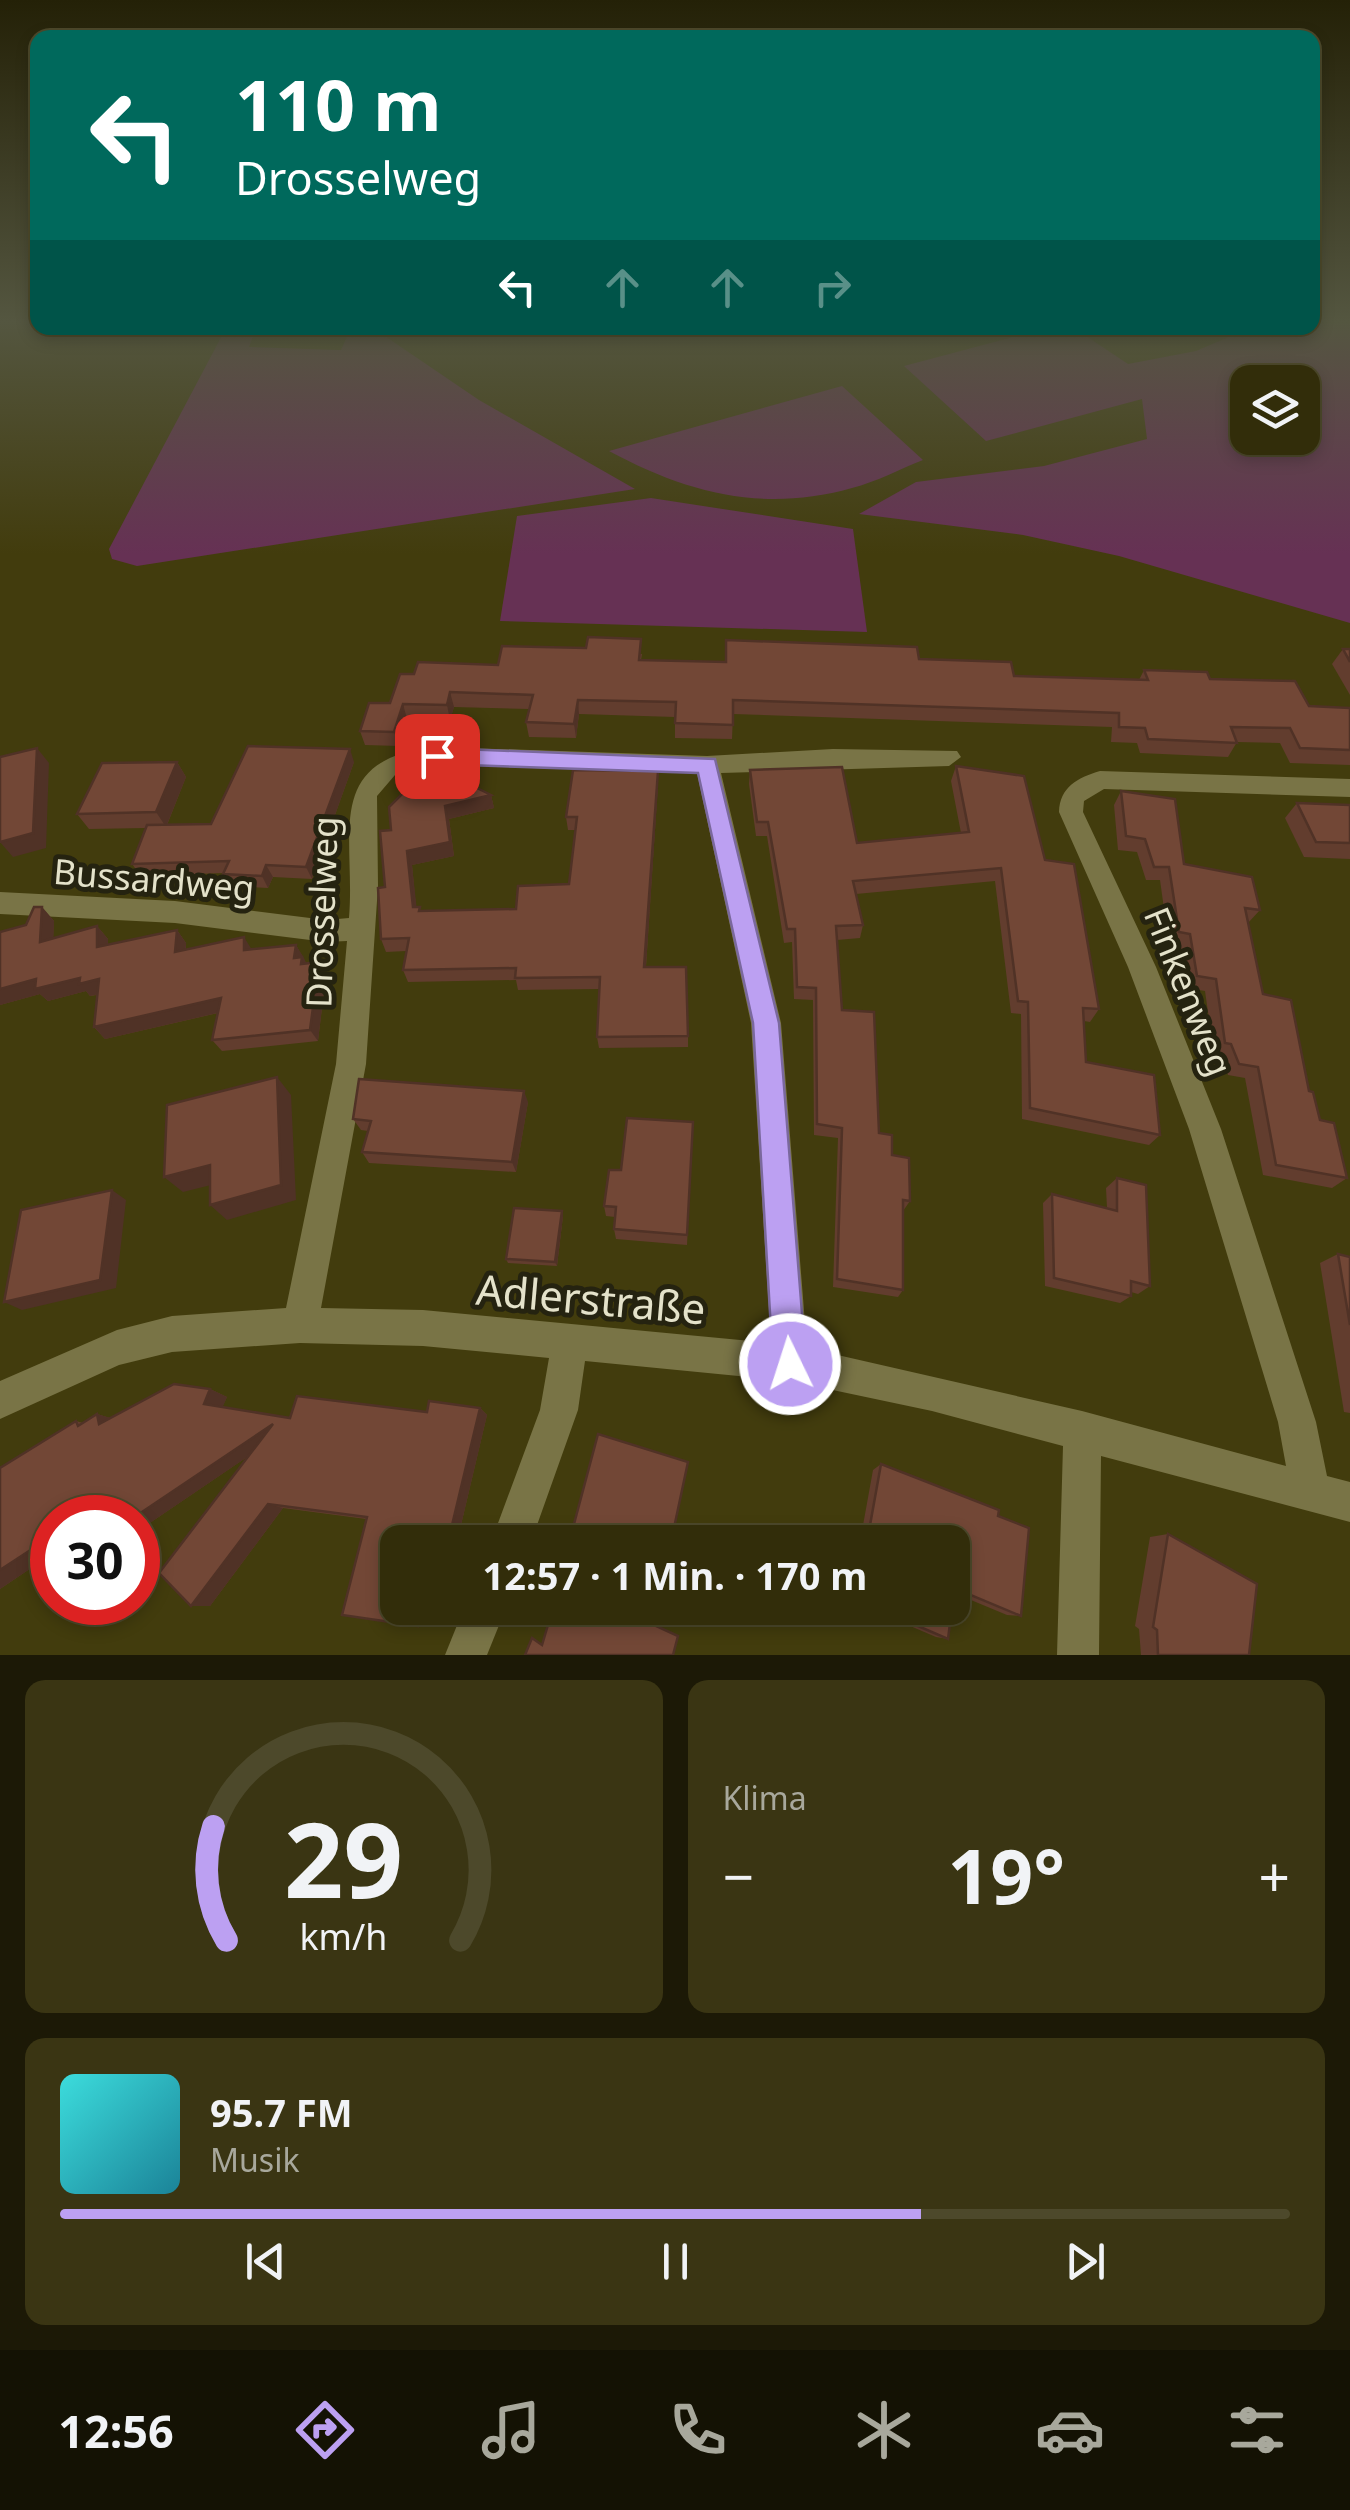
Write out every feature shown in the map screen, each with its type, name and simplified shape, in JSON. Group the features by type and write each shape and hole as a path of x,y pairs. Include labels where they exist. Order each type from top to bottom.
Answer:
{"street":[{"name":"Drosselweg","path":"300,1326 351,1064 366,856 362,810 365,793 387,769 416,758 437,756 707,765 949,757"},
{"path":"707,765 766,1023 790,1364"},
{"name":"Finkenweg","path":"1310,1490 1297,1422 1205,1129 1142,967 1071,812 1072,796 1100,780 1350,788"},
{"name":"Bussardweg","path":"0,902 175,912 326,931 362,929"},
{"name":"Adlerstraße","path":"0,1400 61,1370 135,1343 220,1329 423,1328 790,1364 1082,1430 1350,1502"},
{"path":"517,1525 559,1410 570,1340"},
{"path":"1078,1655 1082,1430"},
{"path":"466,1655 478,1625"}],"shaded area":[{"path":"188,400 479,400 635,489 137,566 112,559 109,549"},
{"path":"791,400 858,400 923,460 852,488 787,499 726,495 697,488 609,451"},
{"path":"941,400 1137,400 986,441"},
{"path":"1142,400 1230,400 1230,455 1320,455 1320,400 1350,400 1350,623 1119,556 1023,535 859,514 916,482 1044,466 1147,439"},
{"path":"651,498 853,529 867,632 500,621 517,516"}],"building":[{"path":"588,637 641,639 639,660 726,662 726,640 917,647 919,659 1011,662 1014,676 1148,680 1144,670 1207,672 1210,679 1295,681 1309,706 1350,708 1350,750 1300,748 1290,728 1231,727 1237,743 1148,739 1145,728 1119,727 1119,713 733,700 733,725 675,723 676,702 578,700 574,724 526,722 533,695 450,692 447,705 403,704 394,732 360,731 369,703 390,703 400,674 414,674 418,662 498,665 502,646 586,648"},
{"path":"248,746 350,749 306,867 266,865 262,876 223,874 229,861 132,864 147,825 211,824"},
{"path":"37,748 33,833 0,842 0,757"},
{"path":"177,762 156,812 77,814 102,763"},
{"path":"956,766 1024,776 1045,860 1074,864 1099,1009 1083,1008 1086,1062 1154,1075 1160,1135 1030,1108 1028,1002 1018,1001 1001,868 853,881 863,925 836,926 842,1010 874,1012 879,1133 892,1135 892,1155 909,1158 910,1201 903,1200 903,1290 837,1279 842,1128 817,1124 816,988 797,987 795,929 787,929 768,822 757,822 750,770 842,767 857,843 969,832"},
{"path":"441,770 491,795 445,806 450,842 407,851 413,907 420,907 419,911 516,909 518,886 569,884 577,817 566,817 573,770 658,771 644,967 686,967 688,1036 597,1037 600,977 515,978 516,968 403,970 409,938 381,939 378,888 385,887 380,831 391,830 389,807 404,792 413,796"},
{"path":"1121,791 1175,799 1184,864 1252,877 1260,910 1245,908 1263,994 1291,1000 1309,1091 1313,1092 1320,1120 1334,1123 1347,1178 1276,1165 1258,1067 1239,1064 1231,1044 1225,1043 1216,979 1197,976 1190,934 1179,932 1169,867 1154,867 1145,839 1126,836"},
{"path":"1297,803 1350,805 1350,843 1316,842"},
{"path":"34,907 42,907 40,942 97,926 97,947 177,930 175,952 244,937 244,950 296,945 294,958 302,957 301,964 319,962 310,1030 212,1040 221,998 94,1027 99,979 79,984 80,978 35,989 36,979 0,989 0,932 26,925"},
{"path":"277,1077 281,1185 210,1205 210,1165 164,1177 167,1105"},
{"path":"359,1079 524,1091 512,1162 362,1152 371,1121 353,1119"},
{"path":"627,1118 693,1122 687,1235 614,1229 616,1207 604,1206 609,1170 621,1170"},
{"path":"1117,1178 1146,1185 1150,1286 1131,1281 1131,1296 1054,1278 1052,1194 1117,1211"},
{"path":"112,1190 100,1280 4,1302 21,1210"},
{"path":"514,1208 562,1211 555,1262 506,1259"},
{"path":"1338,1254 1350,1257 1350,1325"},
{"path":"174,1384 210,1389 204,1404 290,1418 297,1396 427,1412 429,1401 480,1408 452,1525 380,1525 380,1620 342,1615 367,1517 268,1504 191,1606 160,1574 273,1424 160,1500 160,1495 30,1495 30,1550 0,1570 0,1468 76,1421 78,1426 97,1414 99,1424"},
{"path":"598,1434 688,1462 675,1525 574,1524"},
{"path":"881,1464 999,1510 998,1516 1029,1528 1021,1616 970,1595 970,1525 870,1525"},
{"path":"1168,1534 1257,1584 1249,1655 1158,1655 1157,1630 1153,1627"},
{"path":"548,1625 654,1625 678,1636 673,1655 525,1655 532,1638 542,1645"},
{"path":"915,1625 950,1625 948,1639"}],"route":[{"path":"437,756 707,765 766,1023 790,1364"}]}
